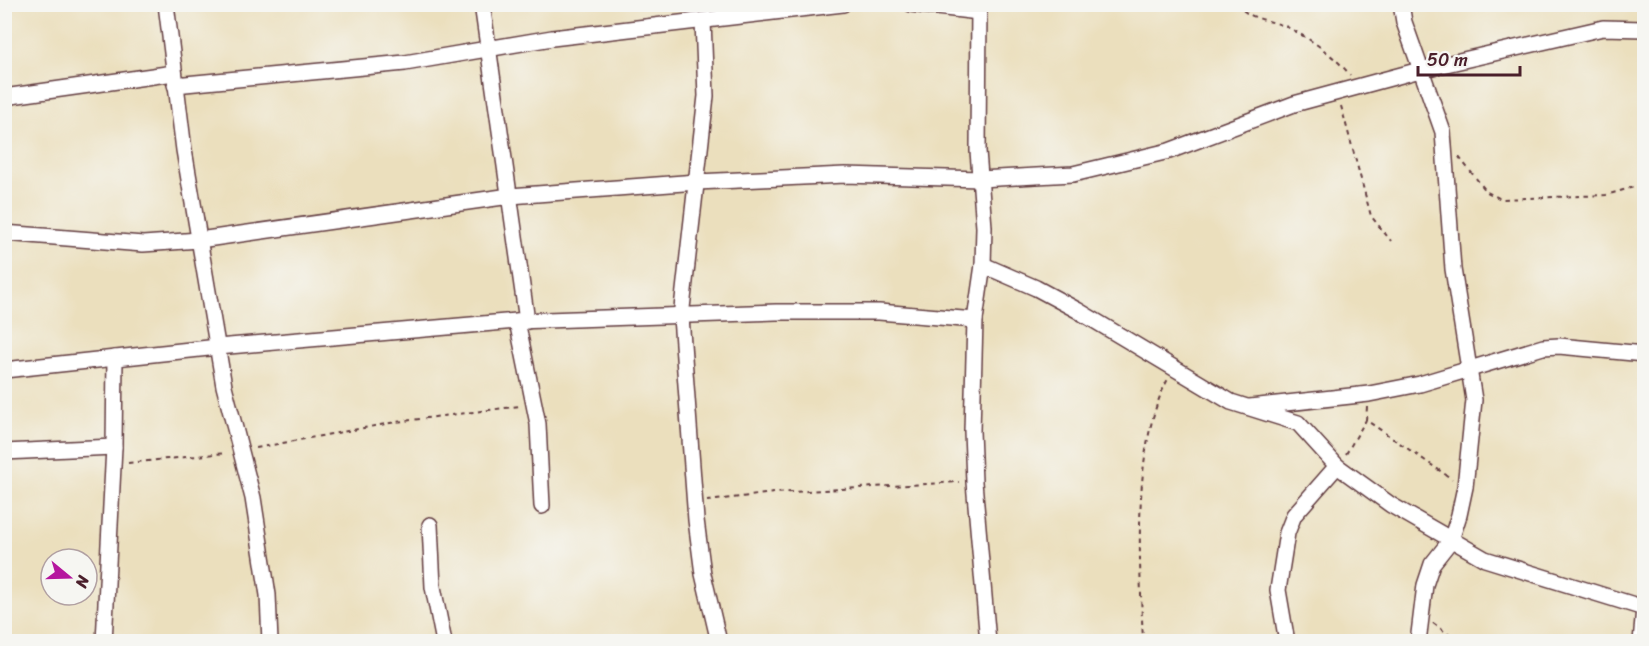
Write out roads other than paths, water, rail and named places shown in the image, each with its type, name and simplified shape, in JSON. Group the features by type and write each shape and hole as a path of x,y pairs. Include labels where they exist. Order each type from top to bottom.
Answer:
{"street":[{"path":"166,4 174,79 224,386 253,498 268,595 270,642"},
{"path":"482,4 510,196 522,321 541,453 542,506"},
{"path":"4,97 174,79 358,69 488,50 563,36 843,4"},
{"path":"911,4 979,8 980,179 984,227 983,265 975,320 972,431 974,482 988,642"},
{"path":"1401,4 1420,70 1443,132 1453,269 1462,338 1470,368 1474,400 1465,487 1451,540 1432,564 1425,585 1418,642"},
{"path":"703,21 706,96 681,317 695,502 703,574 718,642"},
{"path":"4,233 143,244 199,240 510,196 697,182 845,175 980,179 1073,174 1169,151 1294,104 1420,70 1603,28 1644,29"},
{"path":"983,265 1036,288 1175,366 1231,402 1298,423 1337,466 1391,505 1485,560 1644,608 1641,642"},
{"path":"4,370 218,347 522,321 776,312 879,312 975,320"},
{"path":"1245,407 1312,398 1369,394 1420,384 1543,347 1559,346 1644,354"},
{"path":"104,642 114,447 115,358"},
{"path":"4,452 114,447"},
{"path":"1287,642 1278,590 1287,533 1294,515 1337,466"},
{"path":"430,525 433,587 444,642"}]}
